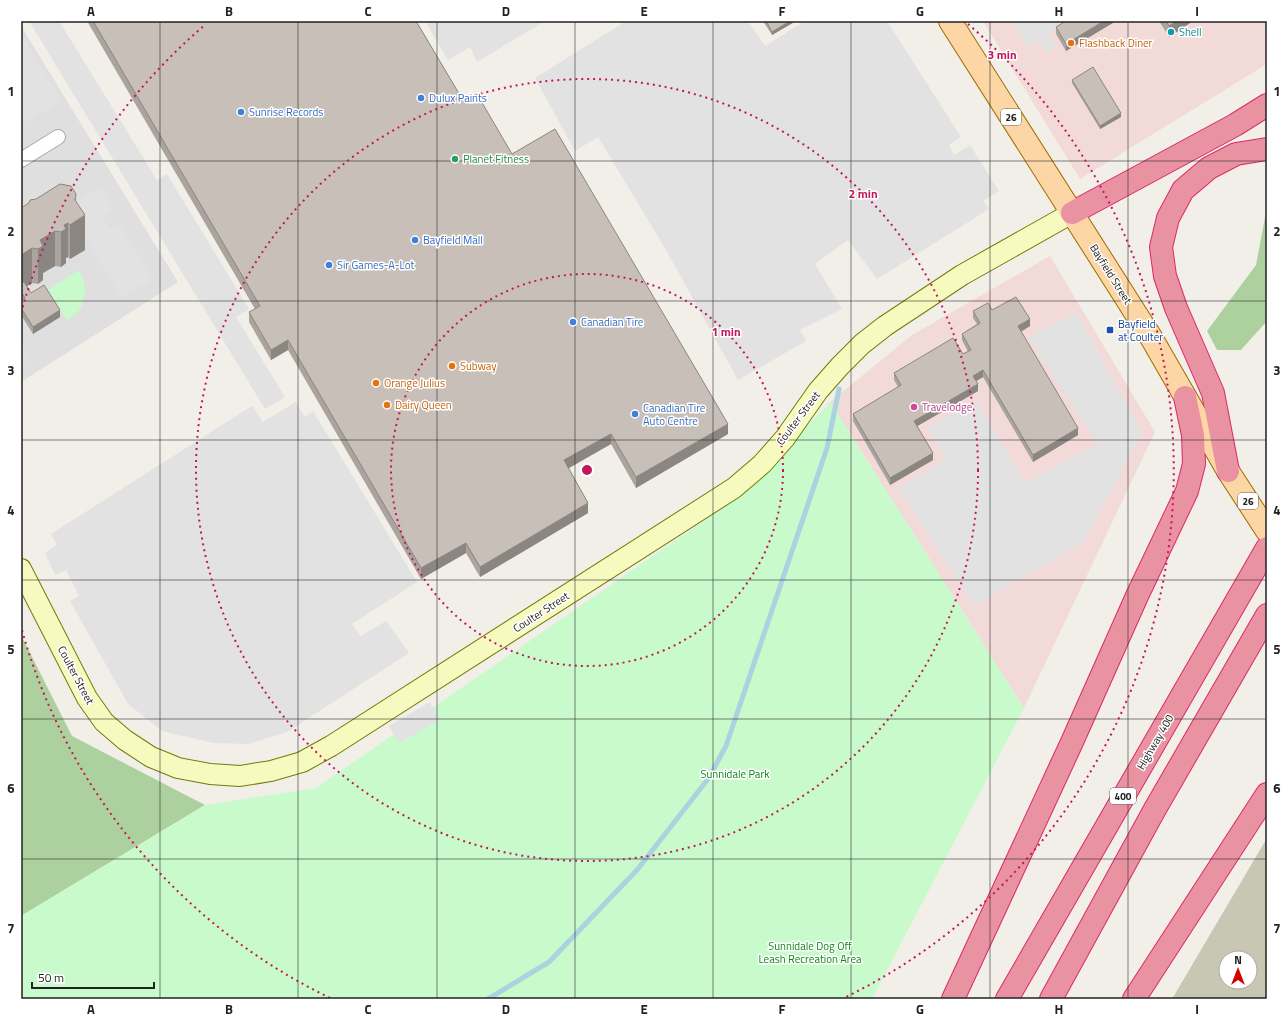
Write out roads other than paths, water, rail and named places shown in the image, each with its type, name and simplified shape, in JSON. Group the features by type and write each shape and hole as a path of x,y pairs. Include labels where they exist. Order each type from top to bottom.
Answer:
{"highway":[{"path":"1072,212 1235,125 1267,105"},
{"path":"1228,470 1213,393 1176,308 1165,276 1161,247 1168,218 1183,190 1209,168 1236,154 1267,149"},
{"path":"953,999 1072,742 1137,596 1187,491 1194,464 1193,436 1185,397"},
{"name":"Highway 400","path":"1007,999 1267,548"},
{"path":"1050,999 1155,809 1267,615"},
{"path":"1134,999 1267,794"}],"main road":[{"name":"Bayfield Street","path":"950,21 1152,339 1228,470 1267,531"}],"street":[{"path":"21,160 58,137"},
{"name":"Coulter Street","path":"21,569 87,698 104,722 125,740 150,756 178,768 210,774 240,776 271,771 302,762 331,746 734,488 762,464 771,454 818,391 862,344 885,326 962,275 1072,212"}],"waterway":[{"path":"488,999 549,962 637,870 708,779 726,746 827,448 839,389"}],"place":[{"name":"Shell","path":"1171,32"},
{"name":"Flashback Diner","path":"1071,43"},
{"name":"Dulux Paints","path":"421,98"},
{"name":"Sunrise Records","path":"241,112"},
{"name":"Planet Fitness","path":"455,159"},
{"name":"Bayfield Mall","path":"415,240"},
{"name":"Sir Games-A-Lot","path":"329,265"},
{"name":"Canadian Tire","path":"573,322"},
{"name":"Bayfield at Coulter","path":"1110,330"},
{"name":"Subway","path":"452,366"},
{"name":"Orange Julius","path":"376,383"},
{"name":"Dairy Queen","path":"387,405"},
{"name":"Travelodge","path":"914,407"},
{"name":"Canadian Tire Auto Centre","path":"635,414"}],"park label":[{"name":"Sunnidale Park","path":"735,774"},
{"name":"Sunnidale Dog Off Leash Recreation Area","path":"810,952"}]}
